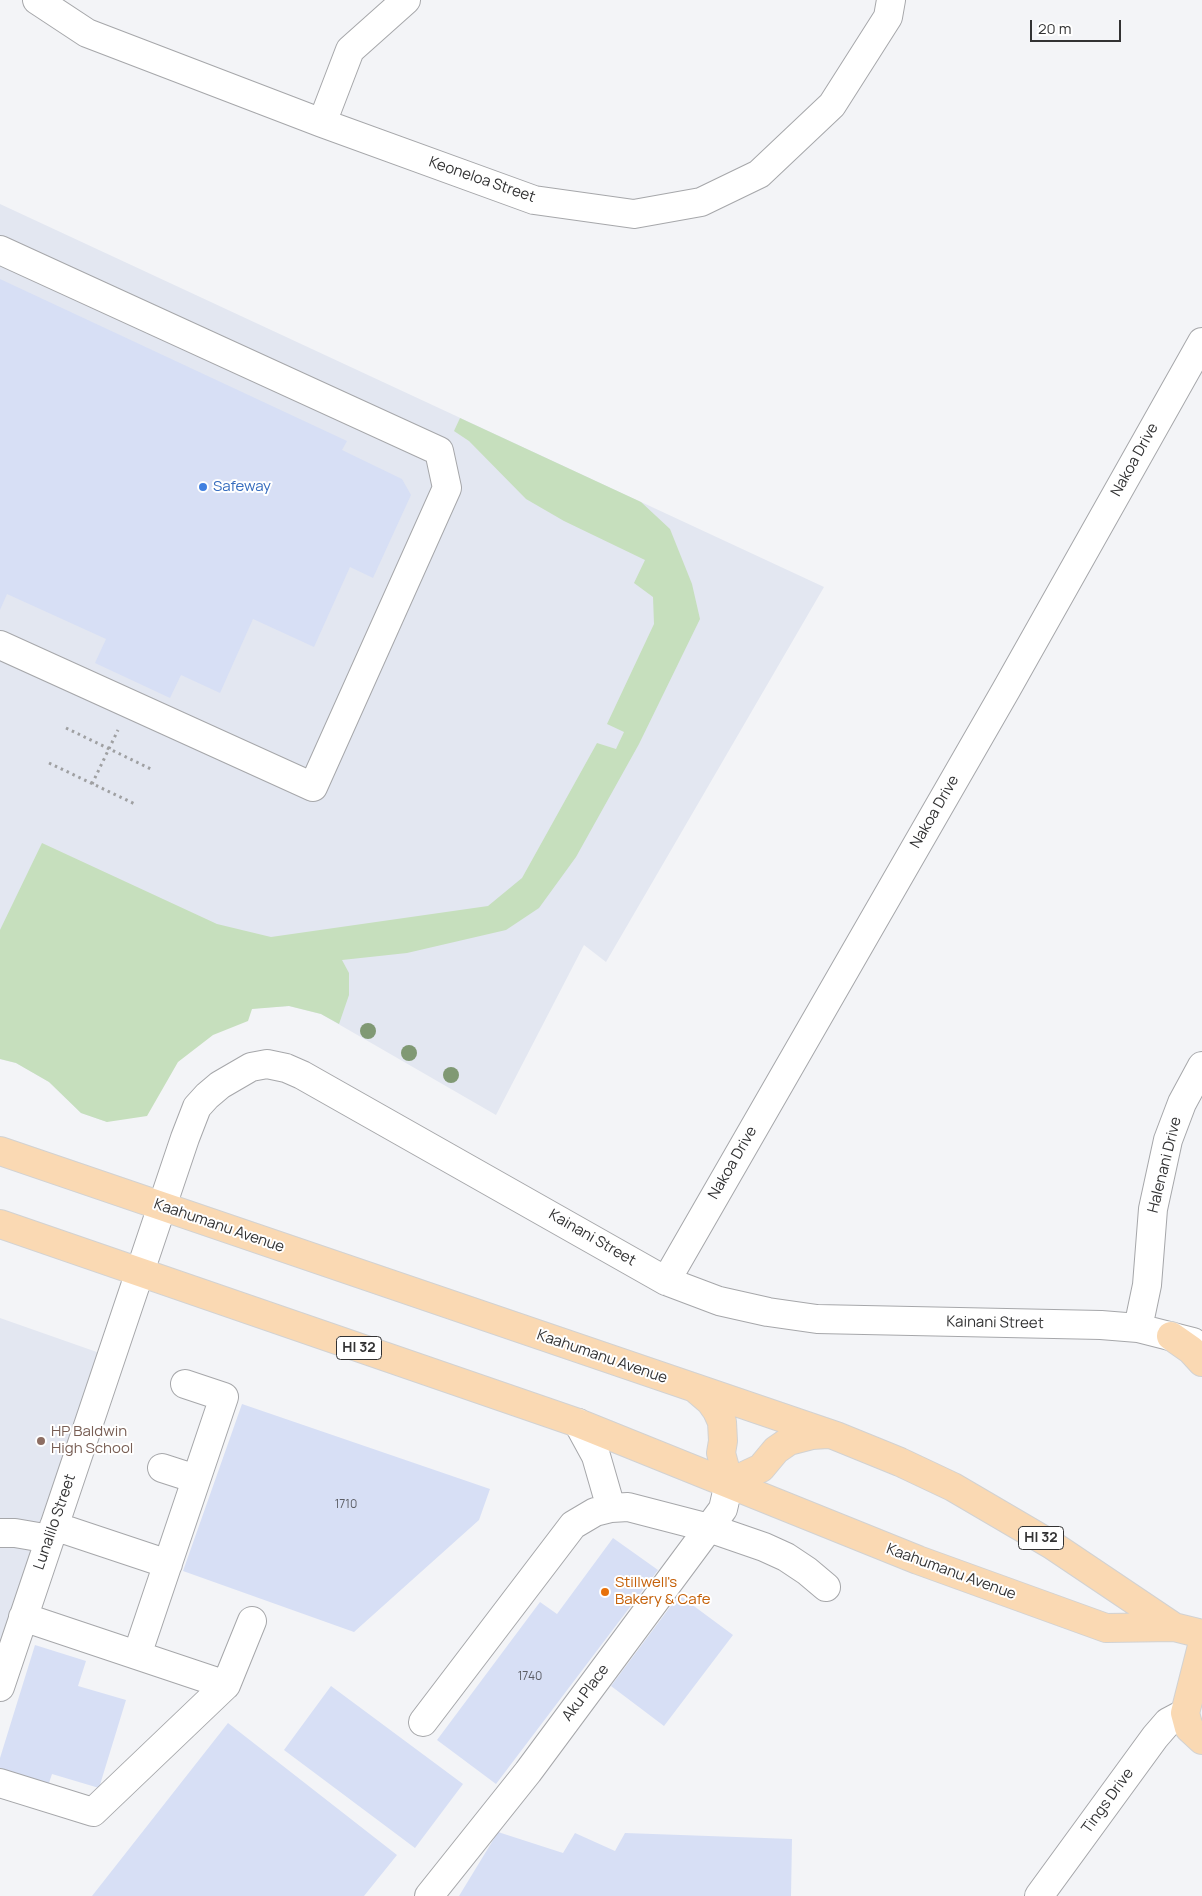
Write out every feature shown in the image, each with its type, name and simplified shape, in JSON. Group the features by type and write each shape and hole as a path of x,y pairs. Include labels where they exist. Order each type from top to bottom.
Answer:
{"main road":[{"name":"Kaahumanu Avenue","path":"0,1151 836,1436 900,1462 953,1487 1052,1545 1174,1627"},
{"name":"Kaahumanu Avenue","path":"0,1224 578,1423 918,1560 1106,1628 1174,1627 1202,1634"},
{"path":"1171,1336 1191,1350 1202,1362"},
{"path":"696,1389 710,1401 722,1422 724,1435 721,1453 729,1483 761,1468 776,1450 796,1438 820,1434 836,1436"},
{"path":"1202,1646 1188,1700 1189,1728 1202,1740"}],"street":[{"name":"Keoneloa Street","path":"37,0 87,32 322,123 534,200 634,214 701,202 759,174 832,105 888,16 891,0"},
{"path":"322,123 350,50 406,0"},
{"path":"0,250 439,451 447,488 313,787 0,645"},
{"name":"Nakoa Drive","path":"666,1280 996,707 1202,342"},
{"name":"Kainani Street","path":"139,1273 197,1107 207,1096 235,1075 251,1067 267,1064 286,1068 320,1085 666,1280 719,1301 768,1312 817,1319 1101,1325 1138,1328 1202,1345"},
{"name":"Halenani Drive","path":"1138,1328 1147,1285 1152,1209 1168,1140 1182,1102 1202,1066"},
{"name":"Lunalilo Street","path":"0,1687 139,1273"},
{"path":"137,1655 224,1397 185,1384"},
{"path":"578,1423 596,1456 611,1508"},
{"path":"162,1468 196,1479"},
{"name":"Aku Place","path":"429,1896 528,1772 709,1528 723,1508 729,1483"},
{"path":"423,1722 573,1525 595,1512 611,1508 636,1508 709,1528 764,1546 806,1571 826,1587"},
{"path":"0,1533 52,1532 168,1564"},
{"path":"24,1617 226,1685"},
{"path":"0,1783 93,1812 226,1685 252,1621"},
{"name":"Tings Drive","path":"1039,1896 1155,1737 1188,1700"}],"path":[{"path":"92,784 130,704"},
{"path":"66,728 153,770"},
{"path":"49,763 137,805"}],"shaded area":[{"path":"0,204 824,587 606,962 584,945 496,1115 321,1014 289,1006 220,1011 183,1030 107,1122 81,1113 49,1082 16,1063 0,1059"},
{"name":"HP Baldwin High School","path":"0,1318 111,1357 0,1687"}],"green space":[{"path":"460,418 641,502 670,529 692,584 700,619 639,744 576,857 539,908 506,930 407,953 342,960 349,973 349,995 339,1024 321,1014 289,1006 252,1009 248,1021 213,1035 178,1062 147,1116 107,1122 81,1113 49,1082 16,1063 0,1059 0,930 42,843 217,924 271,937 488,906 522,878 597,743 616,749 624,732 607,724 654,624 653,597 634,583 645,560 564,521 526,499 469,441 454,431"}],"building":[{"name":"Safeway","path":"0,279 347,441 342,450 402,479 411,495 373,578 350,567 314,647 253,619 220,693 181,675 170,698 95,663 106,639 7,594 0,610"},
{"path":"242,1404 490,1489 479,1520 354,1632 183,1571"},
{"path":"613,1538 658,1570 496,1784 437,1740 540,1602 557,1614"},
{"path":"679,1595 733,1635 664,1726 611,1686"},
{"path":"35,1645 86,1661 78,1686 126,1700 99,1788 52,1774 46,1792 0,1778 0,1758"},
{"path":"331,1686 463,1784 415,1848 284,1750"},
{"path":"228,1723 397,1855 364,1896 92,1896"},
{"path":"498,1832 563,1853 575,1833 615,1851 625,1833 792,1839 791,1896 459,1896"}],"place":[{"name":"Safeway","path":"203,487"},
{"name":"HP Baldwin High School","path":"41,1441"},
{"name":"Stillwell's Bakery & Cafe","path":"605,1592"}]}
